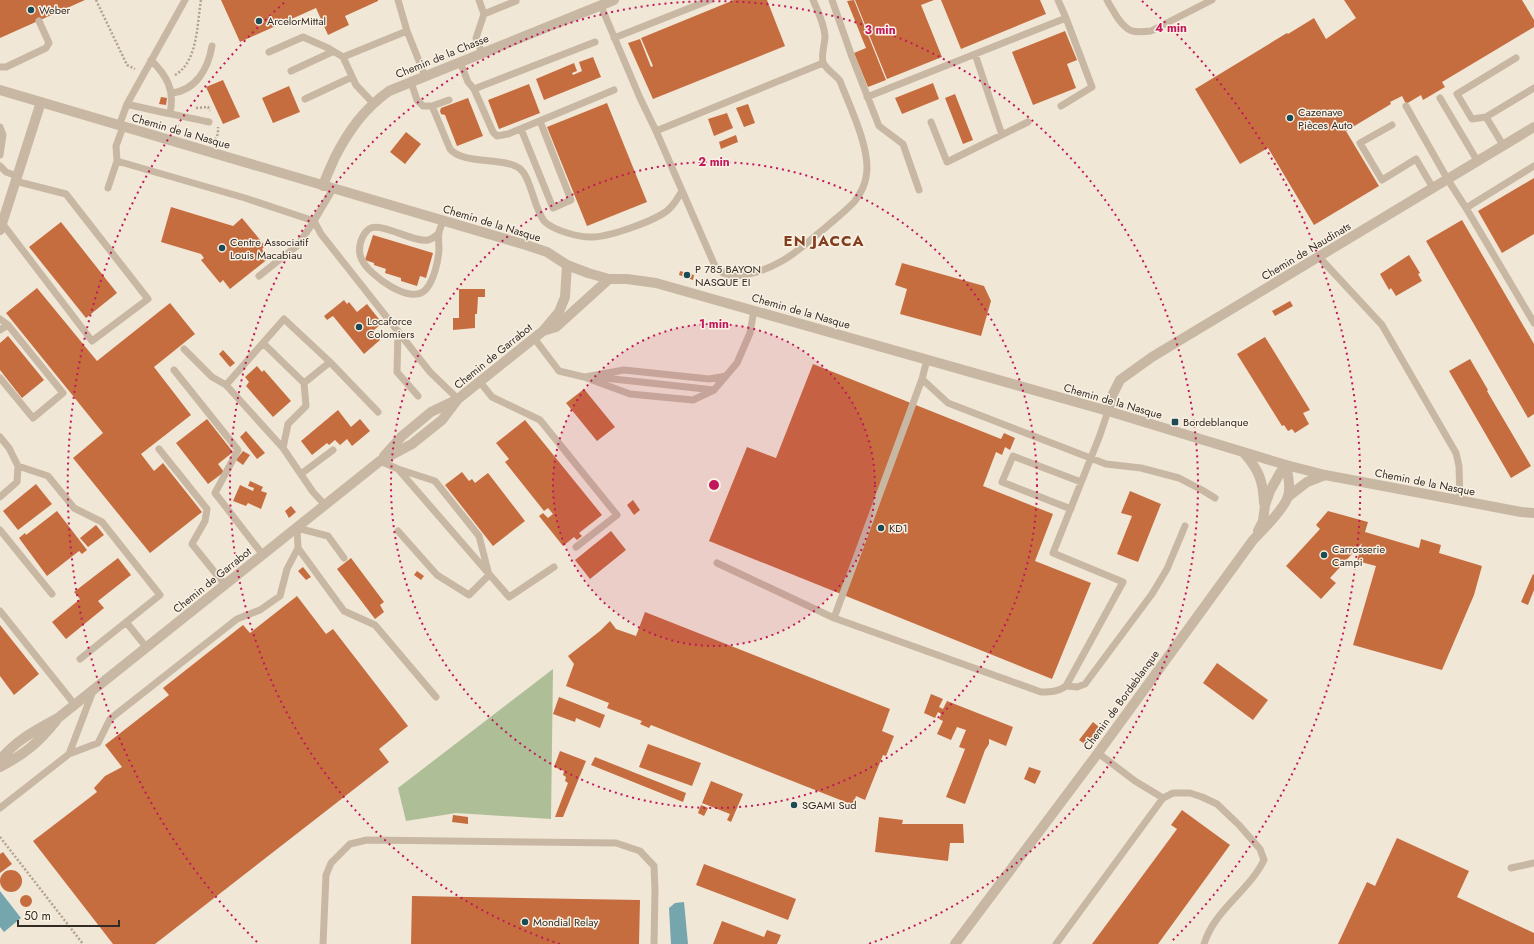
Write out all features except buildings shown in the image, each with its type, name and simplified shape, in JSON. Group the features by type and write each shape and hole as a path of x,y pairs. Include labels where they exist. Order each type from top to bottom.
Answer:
{"street":[{"name":"Chemin de la Chasse","path":"328,187 325,178 347,135 374,103 389,91 614,0"},
{"name":"Chemin de la Nasque","path":"0,90 540,250 557,257 568,265 609,279 656,282 1108,411 1244,453 1325,475 1460,501 1534,513"},
{"path":"1,227 4,204 16,178 41,102"},
{"name":"Chemin de Naudinats","path":"1108,411 1112,396 1120,380 1152,357 1534,127"},
{"name":"Chemin de Garrabot","path":"0,760 9,749 28,734 58,718 75,705 380,461 412,444 442,420 458,399 539,335 559,312 565,297 568,265"},
{"name":"Chemin de Garrabot","path":"539,335 556,328 609,279"},
{"path":"1244,453 1259,474 1263,485 1265,505 1263,521 1253,540"},
{"path":"1265,505 1280,473 1286,465"},
{"path":"1286,465 1289,483 1289,496"},
{"name":"Chemin de Bordeblanque","path":"955,944 1098,753 1253,540 1273,518 1289,496 1307,482 1325,475"},
{"name":"Chemin de Garrabot","path":"0,767 19,757 41,739 58,718"}],"lane":[{"path":"108,188 117,161 116,146 126,104 185,0"},
{"path":"398,0 407,31 425,76"},
{"path":"479,0 484,14 476,38 482,53"},
{"path":"614,38 710,0"},
{"path":"600,6 715,266 720,271 731,276 750,274 782,261 800,249 846,210 861,192 864,184 867,169 866,157 859,132 840,81 823,63 825,35 822,22 813,0"},
{"path":"832,0 879,126 903,144 919,190"},
{"path":"1058,0 1092,87 1061,106"},
{"path":"1108,0 1110,6 1124,28 1131,31 1140,32 1151,31 1212,0"},
{"path":"484,14 516,1"},
{"path":"867,97 1066,18"},
{"path":"0,67 6,67 46,48 49,43 39,21"},
{"path":"343,57 407,31"},
{"path":"269,52 303,37 328,48 332,52 343,57 356,85 374,103"},
{"path":"474,89 594,42"},
{"path":"172,93 180,92 186,89 196,80 209,62 212,46"},
{"path":"290,71 332,52"},
{"path":"975,54 1002,135"},
{"path":"1516,58 1457,94 1472,119 1486,117 1534,88"},
{"path":"151,60 164,73 172,93 173,97 170,113"},
{"path":"460,62 468,82 474,89 494,134 502,136 614,90"},
{"path":"656,131 823,63"},
{"path":"305,99 352,77"},
{"path":"411,82 419,103 425,107 449,100"},
{"path":"1440,98 1478,162"},
{"path":"126,104 160,113 170,113 210,122"},
{"path":"432,106 453,153 463,157 510,165 519,168 525,176 540,213 545,221 550,225 570,234 583,236 603,236 648,221 660,216 668,210 679,198 682,191"},
{"path":"1406,106 1448,180 1534,323"},
{"path":"1486,117 1503,145"},
{"path":"521,129 552,208 571,200 540,121"},
{"path":"931,122 947,162 1028,122"},
{"path":"1392,125 1360,143 1382,180 1416,160 1433,188"},
{"path":"0,127 3,135 0,155"},
{"path":"117,161 245,198 314,221 321,234 430,372 458,399"},
{"path":"0,166 16,178 66,194 148,299 92,341 1,227"},
{"path":"1466,208 1534,166"},
{"path":"259,276 298,245 314,221 328,187"},
{"path":"439,233 428,240 420,240 374,227 369,230 363,238 359,253 366,266 391,286 404,293 414,295 421,294 427,288 438,258 439,233 443,221"},
{"path":"1319,257 1382,325 1452,446 1456,453 1459,466 1460,501"},
{"path":"539,335 559,371 584,377 630,394 693,400 714,390 737,363 750,333 754,310"},
{"path":"0,319 8,325 63,393 33,418 0,378"},
{"path":"226,385 284,319 330,362 378,412"},
{"path":"0,330 8,325"},
{"path":"398,331 397,372 418,396"},
{"path":"263,344 304,383 306,406 288,424 283,448"},
{"path":"184,349 212,377 226,385 283,448 313,492 325,505"},
{"path":"834,618 922,379 927,360"},
{"path":"304,383 330,362"},
{"path":"174,370 238,450 215,493 263,555"},
{"path":"584,377 624,370 709,379 726,376"},
{"path":"584,377 622,379 714,390"},
{"path":"922,379 948,403 1106,464 1141,468 1179,478 1215,498"},
{"path":"480,382 492,397 540,420 617,515 576,547"},
{"path":"717,563 834,618 1041,692 1061,690 1066,686 1123,582 1053,553 1108,411"},
{"path":"0,437 9,448 18,466 18,482 0,497"},
{"path":"159,449 207,509 205,521 192,544 225,585"},
{"path":"301,474 333,450"},
{"path":"1071,509 1002,482 1013,456 1081,482"},
{"path":"380,461 398,469 435,481 479,536 489,575"},
{"path":"18,466 48,476 74,508 102,522 160,595 80,659"},
{"path":"398,469 509,597 554,567"},
{"path":"1066,686 1077,687 1085,684 1130,624 1152,594 1167,569 1185,526"},
{"path":"344,558 328,536 296,528 298,548 344,610 375,625 436,697"},
{"path":"0,530 52,594"},
{"path":"398,531 437,575 469,595 489,575"},
{"path":"0,808 69,754 98,742 110,718 237,619 260,610 280,596 287,569 298,548"},
{"path":"0,611 75,705"},
{"path":"126,622 147,648"},
{"path":"69,754 94,690"},
{"path":"1098,753 1135,781 1162,798"},
{"path":"1056,944 1162,798 1173,793 1190,793 1217,804 1239,825 1260,850 1264,860 1259,871 1224,908 1204,944"},
{"path":"323,944 326,875 331,863 350,844 367,840 616,843 640,851 654,866 656,891 654,944"},
{"path":"1511,868 1534,863"}],"path":[{"path":"171,77 183,68 192,55 201,0"},
{"path":"0,837 84,944"}],"green space":[{"path":"553,669 551,819 456,813 406,821 398,788"}],"water":[{"path":"0,891 21,918 4,932 0,927"},
{"path":"684,902 688,944 671,944 669,908 675,903"}],"place":[{"name":"Weber","path":"31,10"},
{"name":"ArcelorMittal","path":"259,21"},
{"name":"Cazenave Pièces Auto","path":"1290,118"},
{"name":"Centre Associatif Louis Macabiau","path":"222,248"},
{"name":"P 785 BAYON NASQUE EI","path":"687,275"},
{"name":"Locaforce Colomiers","path":"359,327"},
{"name":"Bordeblanque","path":"1175,422"},
{"name":"KD1","path":"881,528"},
{"name":"Carrosserie Campi","path":"1324,555"},
{"name":"SGAMI Sud","path":"794,805"},
{"name":"Mondial Relay","path":"525,922"}],"district":[{"name":"EN JACCA","path":"824,241"}]}
